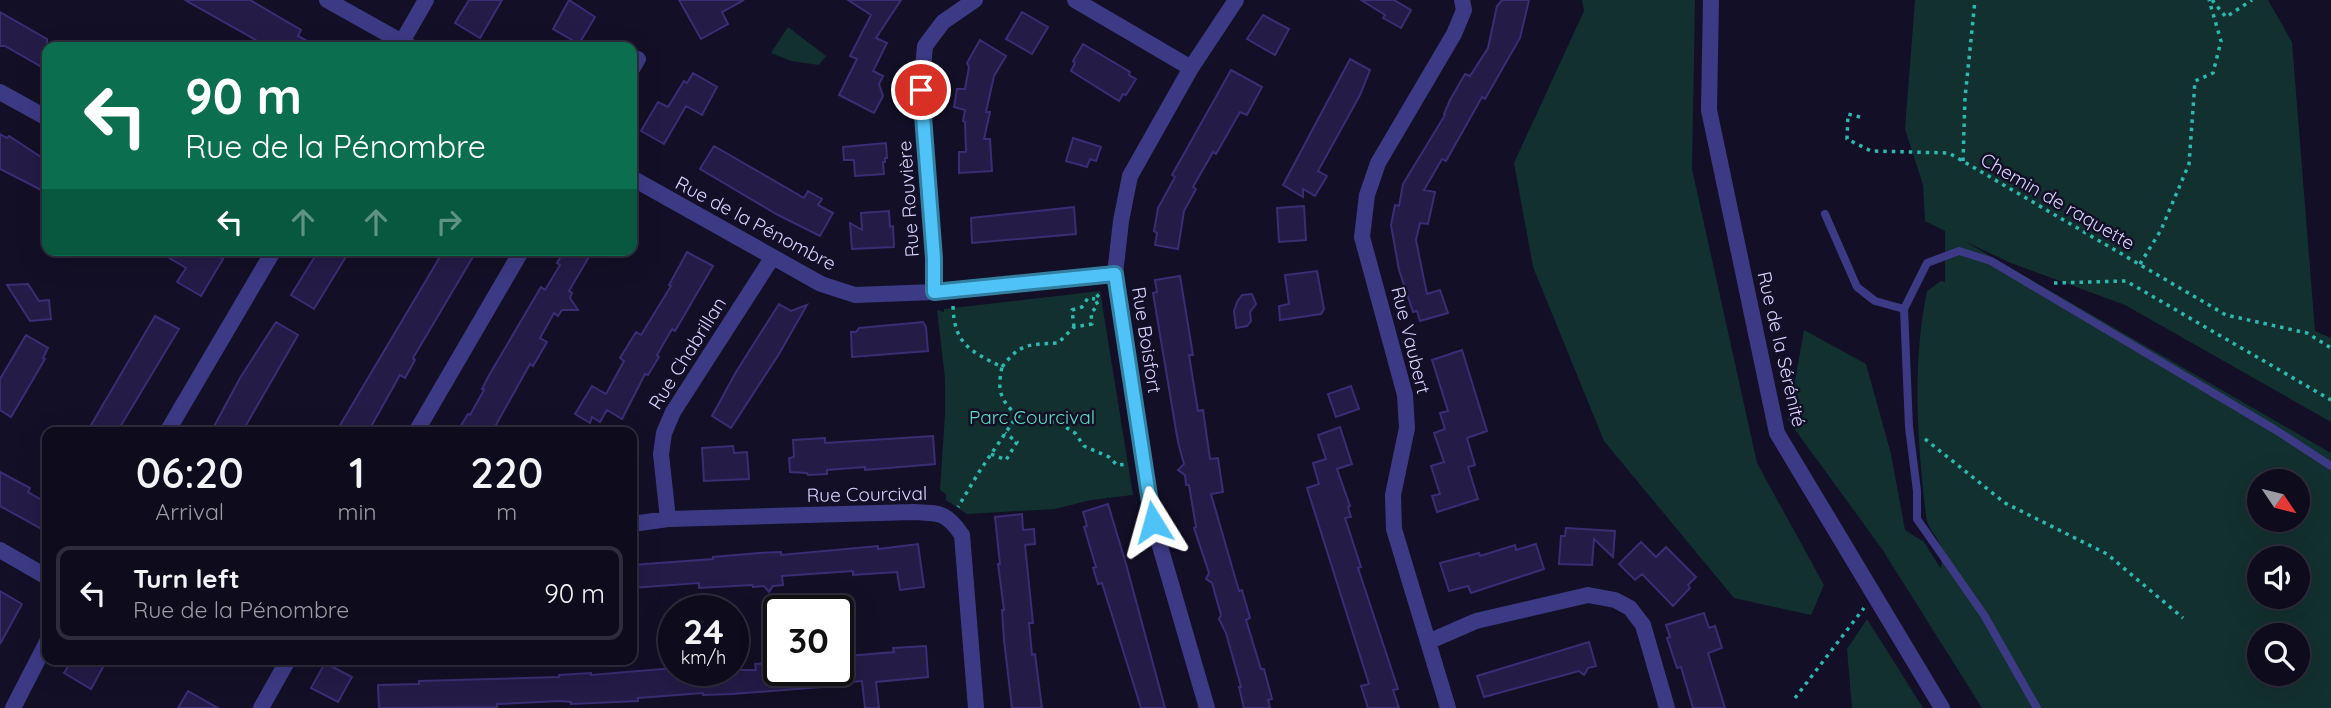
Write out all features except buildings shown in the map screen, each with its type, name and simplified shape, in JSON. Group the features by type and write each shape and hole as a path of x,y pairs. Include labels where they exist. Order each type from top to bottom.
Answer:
{"street":[{"path":"327,0 397,42"},
{"path":"406,42 426,0"},
{"name":"Rue Rouvière","path":"934,292 934,258 921,90 925,46 943,22 975,0"},
{"path":"1075,0 1191,68"},
{"name":"Rue Boisfort","path":"1207,708 1153,522 1115,274 1130,176 1191,68 1236,0"},
{"name":"Rue Vaubert","path":"1448,708 1394,529 1393,495 1407,428 1405,396 1363,237 1367,195 1378,163 1454,34 1465,10 1462,0"},
{"name":"Rue de la Sérénité","path":"1712,0 1709,110 1777,433 1942,708"},
{"path":"0,92 42,115"},
{"name":"Rue de la Pénombre","path":"637,181 821,284 855,295 934,292 1115,274"},
{"path":"170,427 270,256"},
{"path":"419,427 519,256"},
{"name":"Rue Chabrillan","path":"668,520 661,454 664,433 673,412 772,258"},
{"name":"Rue Courcival","path":"637,523 668,520 914,512 936,513 951,519 962,535 976,708"},
{"path":"0,550 42,574"},
{"path":"1428,642 1476,621 1588,595 1615,600 1630,608 1643,625 1667,708"},
{"path":"13,708 42,652"},
{"path":"262,708 285,665"}],"lane":[{"path":"1825,214 1857,286 1875,301 1904,309"},
{"path":"2037,708 1984,615 1917,519 1917,491 1909,427 1904,309 1927,263 1959,251 1991,261 2274,429 2331,466"}],"path":[{"name":"Chemin de raquette","path":"1963,161 1965,98 1975,0"},
{"name":"Chemin de raquette","path":"2140,264 2161,230 2189,164 2195,82 2213,73 2221,41 2210,0"},
{"name":"Chemin de raquette","path":"2210,0 2226,17 2252,0"},
{"name":"Chemin de raquette","path":"1860,117 1848,114 1847,139 1871,151 1949,153 2226,315 2307,332 2331,348"},
{"path":"1095,299 1115,274"},
{"path":"2031,283 2126,281 2331,400"},
{"path":"953,290 954,324 963,344 1002,367"},
{"path":"1074,327 1072,310 1082,307 1088,298 1095,299"},
{"path":"1095,299 1097,305 1091,313 1092,324 1074,327 1058,343 1030,344 1014,350 1002,367 1000,391 1004,404 1017,416 1059,423 1075,433 1084,446 1109,457 1117,465 1144,461"},
{"path":"1082,307 1091,313"},
{"path":"951,519 1017,416"},
{"path":"1909,427 2005,503 2106,554 2183,618"},
{"path":"991,454 1006,460 1017,442 1005,433"},
{"path":"1795,698 1874,595"}],"green space":[{"path":"1582,0 1695,0 1692,169 1757,463 1824,585 1811,615 1734,598 1604,441 1533,267 1514,163 1584,11"},
{"path":"1915,0 2268,0 2292,42 2315,331 2331,338 2331,422 2125,305 2011,263 1964,241 2331,453 2331,708 1982,708 1882,549 1788,420 1804,330 1866,364 1891,454 1905,530 1924,542 1941,569 1941,548 1926,515 1918,431 1918,374 1927,291 1941,281 1945,282 1945,231 1925,221 1923,185 1905,129"},
{"path":"788,27 826,56 819,65 791,61 771,53"},
{"name":"Parc Courcival","path":"1100,291 1133,495 1091,500 1055,509 967,514 946,500 946,494 940,490 945,378 937,310 944,312 944,309"},
{"path":"1867,619 1923,708 1852,708 1847,649"}],"route":[{"path":"921,90 934,258 934,292 1115,274 1153,522"}]}
